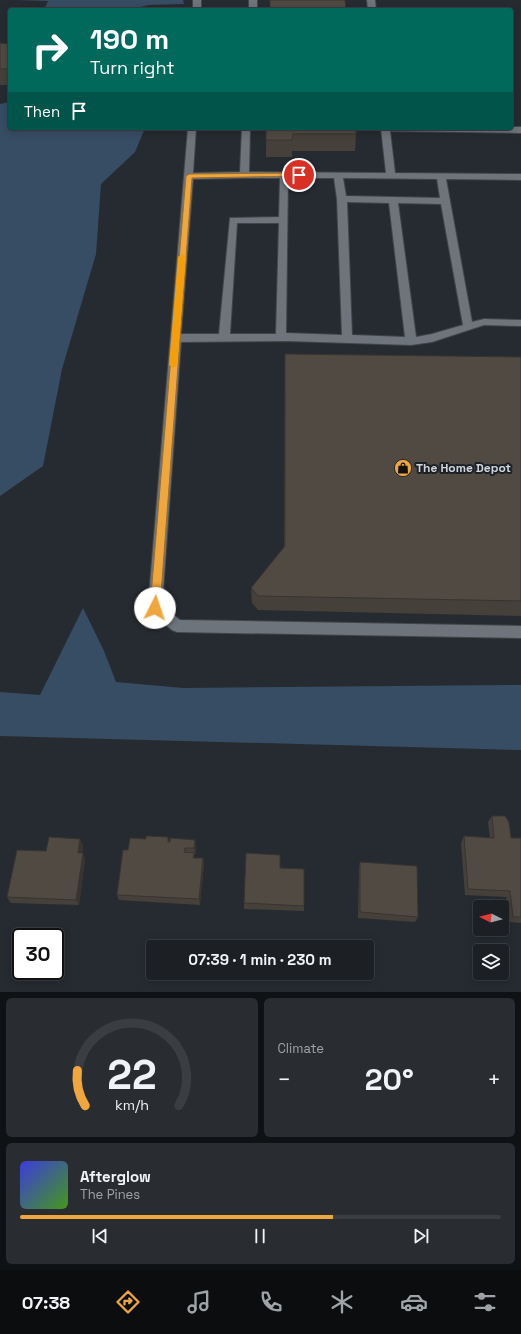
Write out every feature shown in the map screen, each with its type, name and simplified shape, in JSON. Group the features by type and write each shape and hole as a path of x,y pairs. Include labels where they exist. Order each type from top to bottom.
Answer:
{"street":[{"path":"192,130 155,608 177,626 521,632"},
{"path":"244,175 246,130"},
{"path":"385,130 391,176"},
{"path":"281,337 284,175"},
{"path":"189,176 338,175 521,177"},
{"path":"338,175 342,200 347,339"},
{"path":"441,177 468,326"},
{"path":"342,200 446,201"},
{"path":"393,200 411,341"},
{"path":"224,338 233,220 284,220"},
{"path":"175,338 281,337 411,341 432,338 484,322 521,323"}],"shaded area":[{"path":"18,0 183,0 184,4 149,5 136,8 45,8 48,1"},
{"path":"8,102 8,130 144,130 135,152 101,184 96,254 62,369 43,466 0,496 0,104"},
{"path":"83,608 104,651 116,682 183,688 521,685 521,750 0,736 0,692 40,695"}],"building":[{"path":"270,0 345,0 346,8 270,8"},
{"path":"0,43 8,44 8,69 0,69"},
{"path":"266,130 356,130 356,134 293,134 292,140 266,140"},
{"name":"The Home Depot","path":"285,354 521,357 521,601 258,596 251,588 285,546"},
{"path":"492,816 505,816 509,822 511,838 521,838 521,917 513,917 510,891 468,889 464,836 494,838"},
{"path":"146,836 168,837 168,842 170,842 170,838 195,840 194,848 185,848 184,852 194,853 193,858 203,858 199,899 117,895 123,850 128,850 130,838 146,839"},
{"path":"49,837 80,839 78,853 83,853 76,900 7,897 17,850 46,851"},
{"path":"246,853 280,855 280,868 304,869 304,906 244,903"},
{"path":"360,862 417,866 418,917 360,912"}],"slow traffic":[{"path":"173,365 182,257"}],"place":[{"name":"The Home Depot","path":"403,468"}],"route":[{"path":"155,608 175,338 189,176 299,175"}]}
